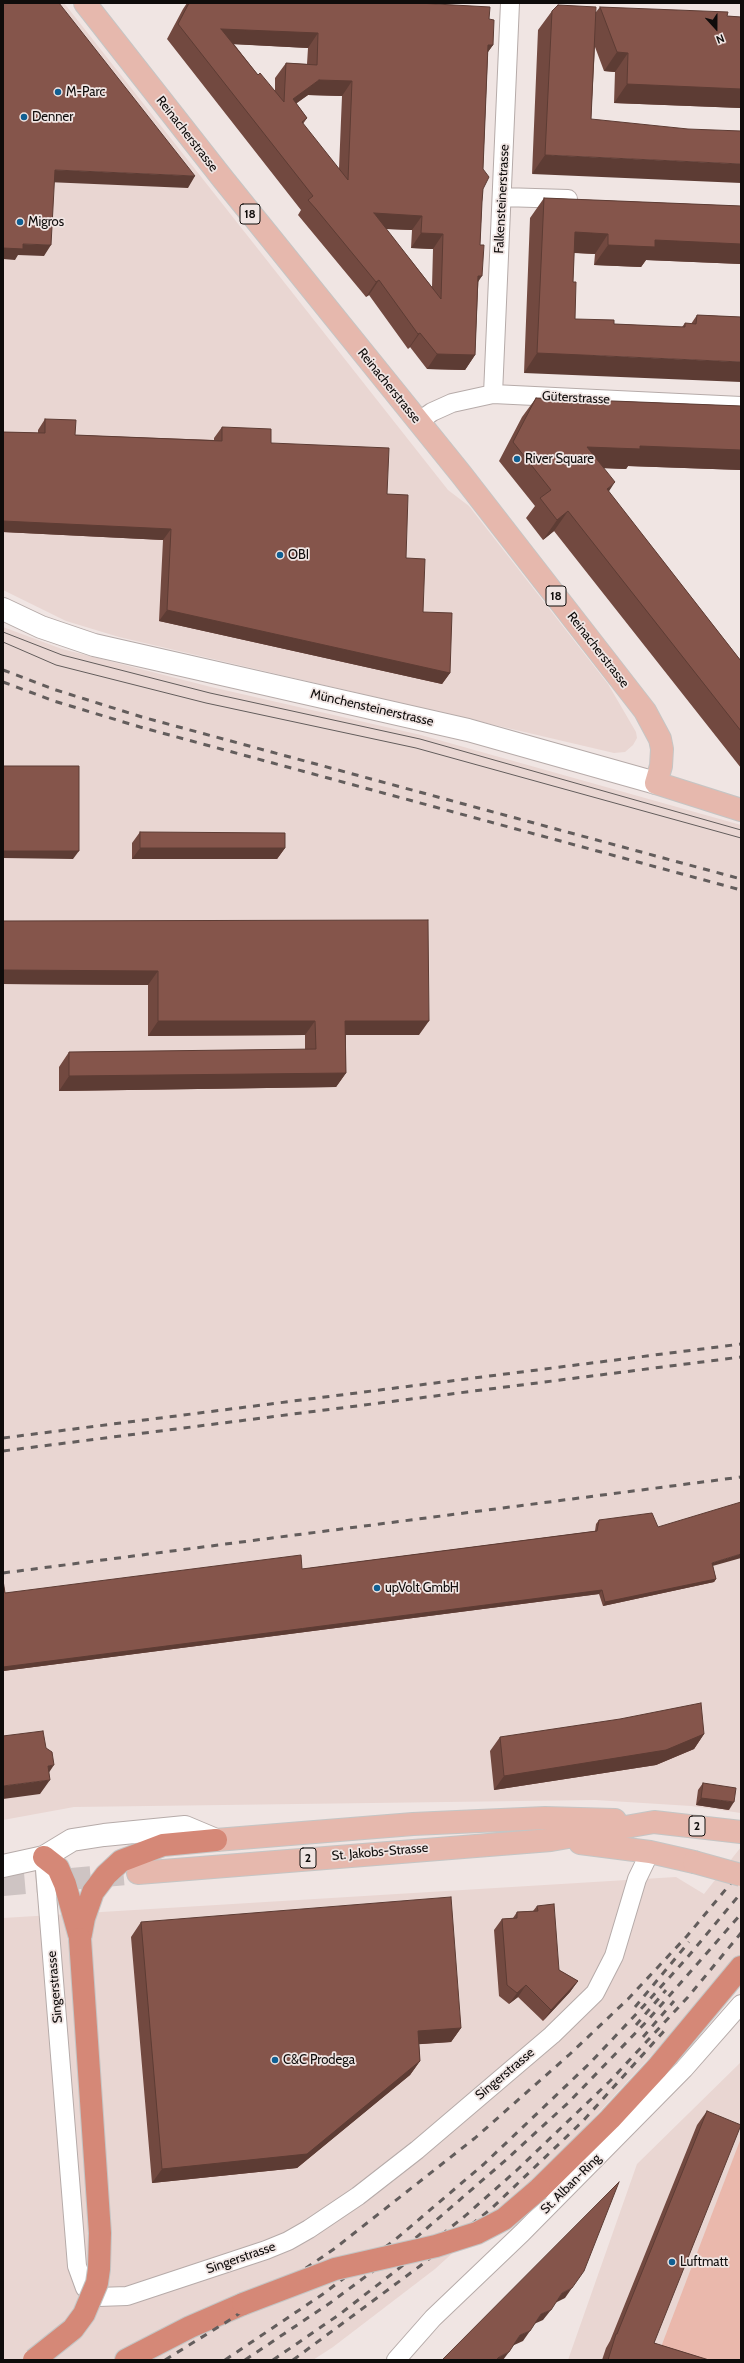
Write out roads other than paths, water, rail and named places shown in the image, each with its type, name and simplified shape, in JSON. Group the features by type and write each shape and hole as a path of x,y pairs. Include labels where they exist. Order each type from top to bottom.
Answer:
{"highway":[{"path":"80,1939 84,1918 93,1892 106,1875 121,1861 144,1850 163,1845 216,1840"},
{"path":"34,2360 73,2329 84,2314 97,2283 100,2232 80,1939 66,1884 58,1868 44,1857"},
{"path":"715,1998 741,1957"},
{"path":"126,2360 190,2327 292,2284 335,2269 459,2239 504,2219 540,2188 610,2119 657,2068 741,1967"},
{"path":"715,1998 741,1972"}],"main road":[{"name":"Reinacherstrasse","path":"85,3 218,173 418,422 646,711 660,739 662,749 661,766 656,783"},
{"name":"Münchensteinerstrasse","path":"3,609 41,627 102,646 468,730 656,783 741,810"},
{"path":"3,1866 44,1857 72,1840 104,1835 185,1827 216,1840 414,1824 530,1818 581,1818 654,1822"},
{"name":"St. Jakobs-Strasse","path":"138,1873 551,1840 654,1822 740,1832"},
{"name":"St. Jakobs-Strasse","path":"551,1840 610,1845 650,1852 741,1875"}],"street":[{"name":"Falkensteinerstrasse","path":"493,394 510,3"},
{"path":"502,196 582,200"},
{"name":"Güterstrasse","path":"418,422 432,412 452,403 493,394 741,406"},
{"name":"Singerstrasse","path":"44,1857 78,2266 85,2288 98,2297 128,2296 266,2250 288,2241 309,2229 358,2196 552,2035 595,1993 614,1956 637,1880 650,1852"},
{"name":"St. Alban-Ring","path":"396,2360 433,2318 522,2233 684,2069 741,2004"}],"tunnel":[{"path":"3,1885 138,1873"}],"tram line":[{"path":"3,632 62,655 210,693 420,739 741,830"},
{"path":"3,642 56,665 206,703 416,748 741,838"}],"railway":[{"path":"3,670 56,690 142,717 741,879"},
{"path":"3,682 54,701 140,727 741,890"},
{"path":"3,1438 741,1344"},
{"path":"3,1451 741,1357"},
{"path":"3,1573 741,1477"},
{"path":"165,2360 228,2321 334,2249 475,2138 570,2054 628,1999 687,1936 741,1871"},
{"path":"225,2360 323,2294 396,2239 484,2164 590,2063 686,1959 741,1893"},
{"path":"245,2360 330,2303 404,2248 507,2159 569,2102 648,2020 741,1914"},
{"path":"273,2360 340,2314 411,2259 465,2216 517,2170 610,2081 688,1997 741,1933"},
{"path":"635,2007 689,1942"},
{"path":"636,2025 666,1990"},
{"path":"643,2037 674,2001"},
{"path":"293,2360 420,2266 492,2208 583,2121 665,2030"}],"place":[{"name":"M-Parc","path":"58,92"},
{"name":"Denner","path":"24,117"},
{"name":"Migros","path":"20,222"},
{"name":"River Square","path":"517,459"},
{"name":"OBI","path":"280,555"},
{"name":"upVolt GmbH","path":"377,1588"},
{"name":"C&C Prodega","path":"275,2060"},
{"name":"Luftmatt","path":"672,2262"}]}
